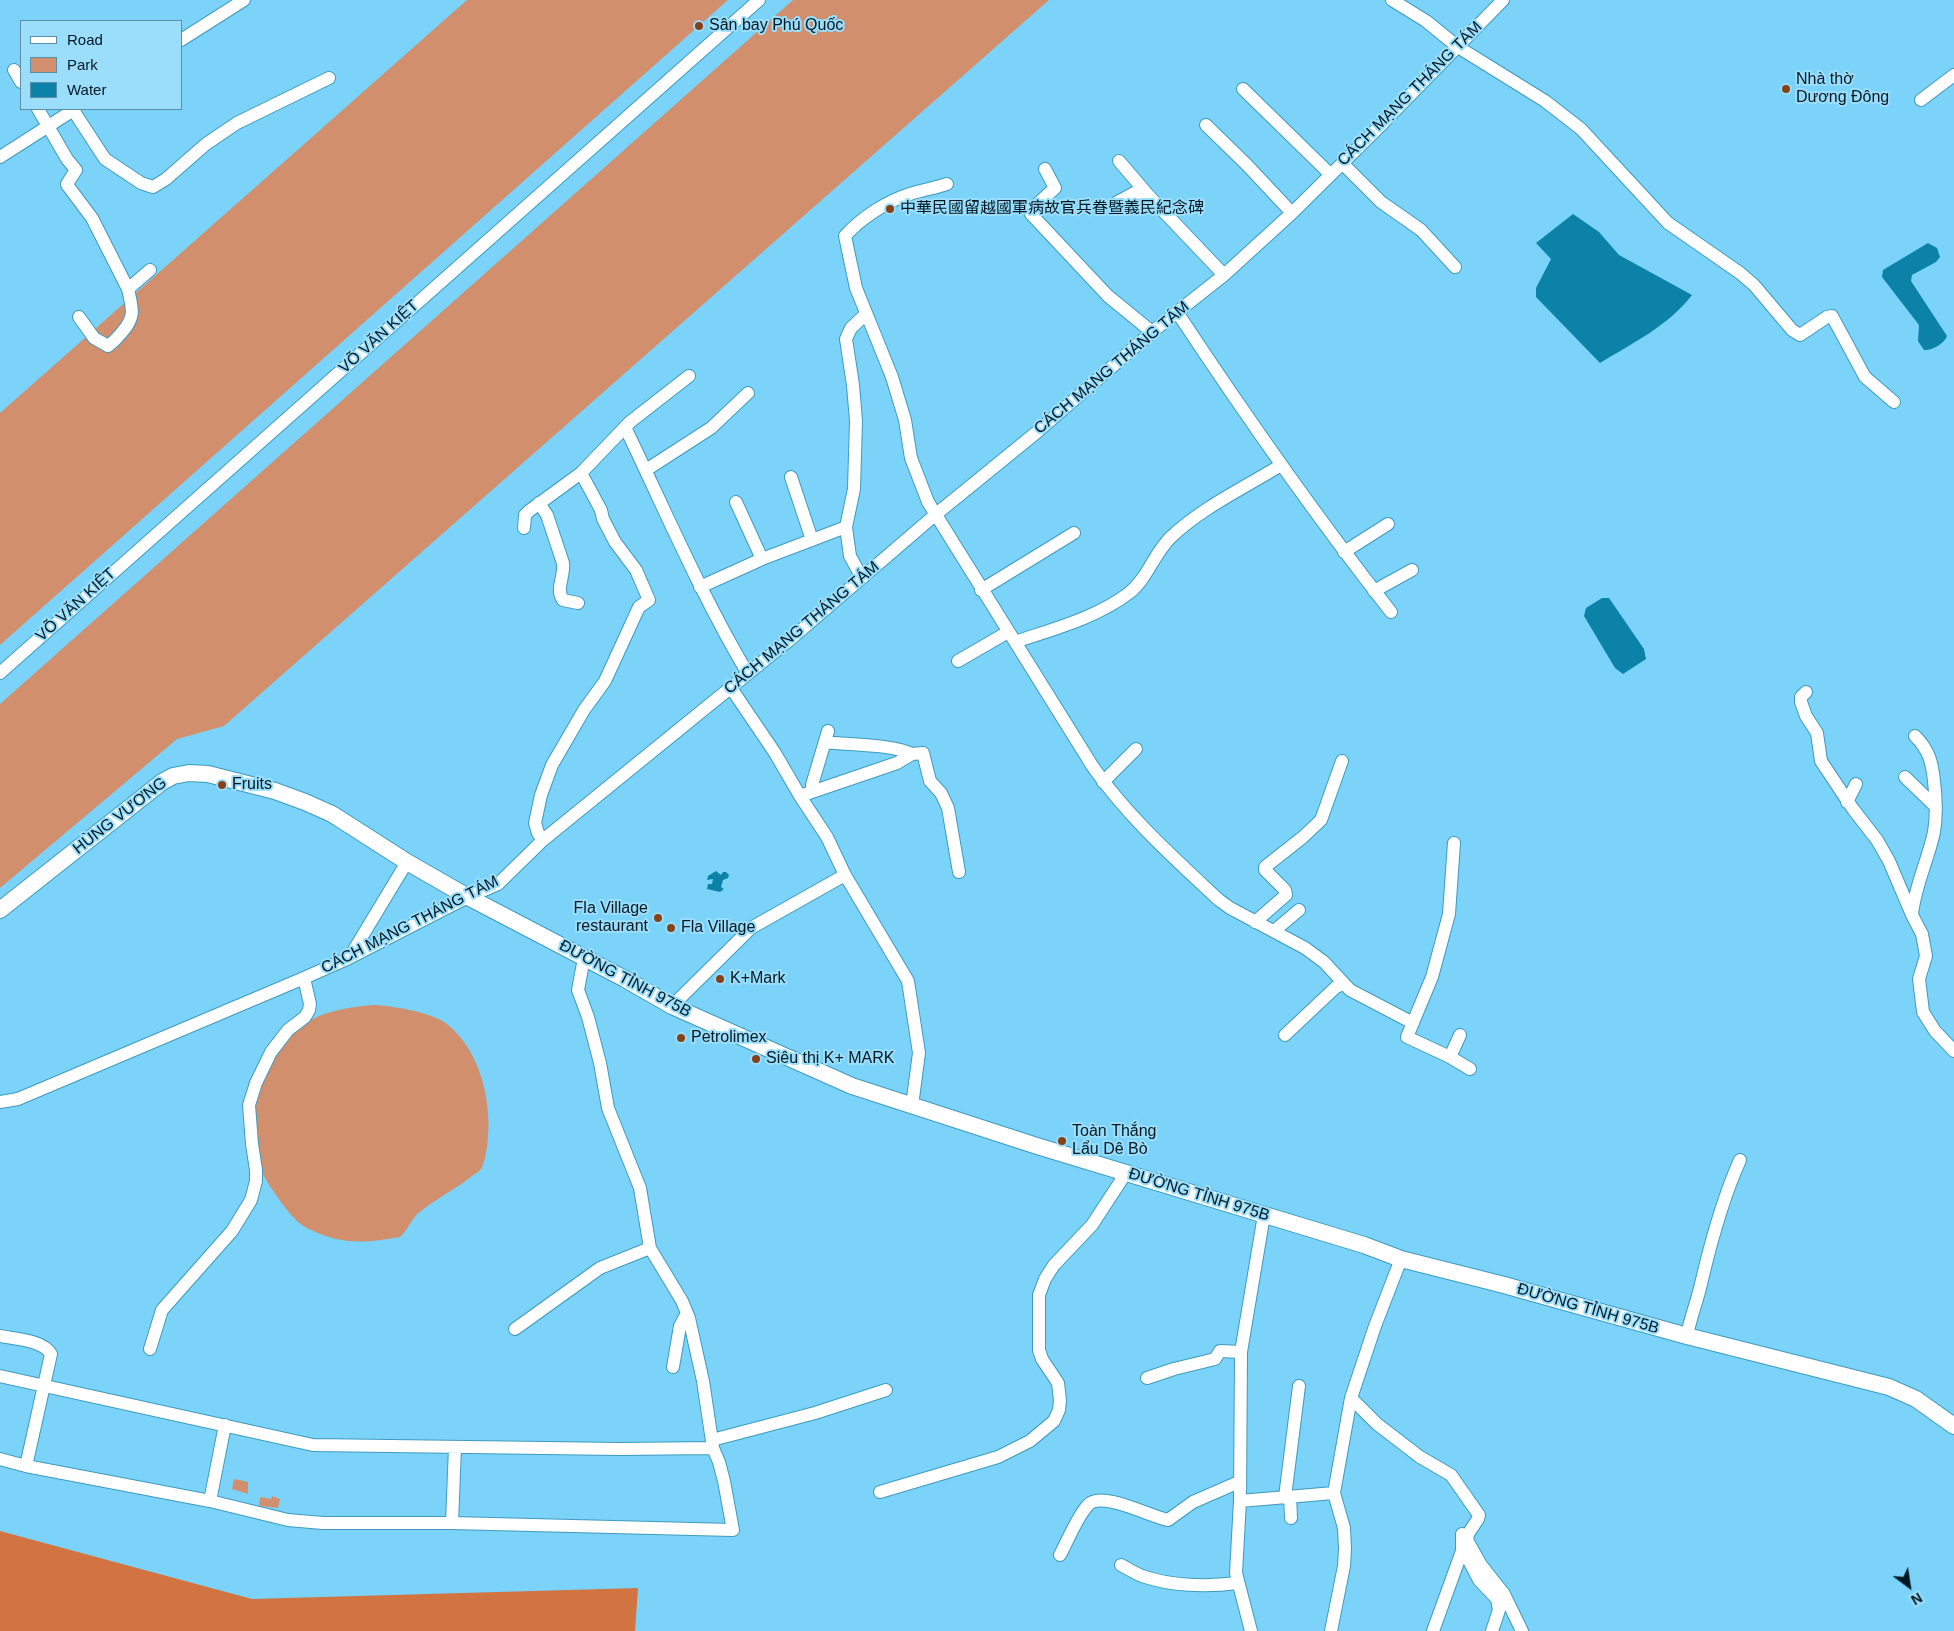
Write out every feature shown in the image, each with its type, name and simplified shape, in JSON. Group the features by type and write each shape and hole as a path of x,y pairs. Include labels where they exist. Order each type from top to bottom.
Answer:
{"main road":[{"name":"HÙNG VƯƠNG","path":"0,910 162,782 172,776 189,773 224,777 305,802 332,814 407,862 468,897"},
{"name":"ĐƯỜNG TỈNH 975B","path":"468,897 672,1006 852,1086 1126,1173 1364,1245 1401,1259 1504,1285 1686,1336 1889,1387 1916,1399 1954,1426"}],"street":[{"path":"182,39 244,0"},
{"name":"VÕ VĂN KIỆT","path":"0,673 759,0"},
{"path":"1392,0 1426,21 1458,47 1545,101 1581,129 1668,223 1740,273 1754,285 1792,330 1800,336 1826,317 1832,316 1865,377 1894,402"},
{"name":"CÁCH MẠNG THÁNG TÁM","path":"0,1102 18,1099 304,978 349,958 468,897 498,884 543,840 748,674 935,515 1037,432 1152,332 1224,275 1292,213 1503,0"},
{"path":"14,70 20,80"},
{"path":"1921,100 1954,75"},
{"path":"75,110 105,159 141,183 153,187 166,179 206,144 230,127 329,78"},
{"path":"1243,89 1330,174"},
{"path":"39,110 67,159 76,170 67,184 92,218 128,289 132,320 113,343 108,346 94,338 79,316"},
{"path":"0,156 72,110"},
{"path":"1206,125 1248,165 1292,213"},
{"path":"1118,160 1149,196 1224,275"},
{"path":"1342,163 1382,202 1421,230 1455,267"},
{"path":"1045,169 1055,188 1032,209 1031,214 1108,296 1152,332"},
{"path":"947,184 909,194 884,206 865,218 845,236 856,288 892,377 905,420 911,458 935,515 1103,782 1140,825 1219,900 1316,955 1344,984 1368,1001 1413,1023"},
{"path":"1116,203 1136,192 1149,196"},
{"path":"128,289 150,270"},
{"path":"1177,312 1281,466 1391,612"},
{"path":"862,578 850,556 846,527 854,489 856,421 846,339 851,328 866,314"},
{"path":"524,528 525,515 581,473 625,427 689,376"},
{"path":"646,470 711,428 748,393"},
{"path":"625,427 700,587 723,632 748,674"},
{"path":"958,661 1011,637 1084,618 1130,592 1170,538 1201,514 1281,466"},
{"path":"543,840 538,834 534,823 541,795 552,765 584,710 605,680 639,607 649,600 636,570 616,542 581,473"},
{"path":"791,477 812,540"},
{"path":"736,502 762,559"},
{"path":"540,503 547,515 563,563 560,596 563,600 578,603"},
{"path":"1344,552 1388,524"},
{"path":"700,587 762,559 846,527"},
{"path":"981,590 1074,532"},
{"path":"1374,591 1412,570"},
{"path":"731,688 775,753 826,836 845,875 908,981 919,1053 912,1106"},
{"path":"1806,692 1801,697 1801,702 1816,734 1821,761 1848,802 1877,840 1889,861 1922,934 1926,946 1926,956 1919,979 1923,1012 1934,1031 1954,1050"},
{"path":"1912,915 1916,889 1934,832 1936,807 1930,758 1926,748 1915,736"},
{"path":"812,791 812,785 826,737 902,750 912,754"},
{"path":"1103,782 1136,749"},
{"path":"800,796 897,763 912,754 923,753 930,781 941,793 948,808 959,872"},
{"path":"1255,922 1286,895 1285,890 1265,870 1265,867 1321,820 1342,761"},
{"path":"1906,777 1936,807"},
{"path":"1848,802 1856,784"},
{"path":"1454,843 1449,914 1432,977 1407,1037 1450,1057 1470,1069"},
{"path":"349,958 407,862"},
{"path":"672,1006 751,928 845,875"},
{"path":"1274,932 1299,910"},
{"path":"0,1459 26,1466 210,1501 288,1520 733,1530 724,1481 713,1444 704,1381 687,1313 682,1301 650,1248 640,1188 608,1108 600,1063 588,1017 578,990 584,958"},
{"path":"150,1349 162,1310 232,1231 251,1200 256,1181 256,1170 249,1106 256,1083 271,1052 288,1030 305,1016 309,1010 310,1004 304,978"},
{"path":"1285,1035 1336,987 1344,984"},
{"path":"1450,1057 1460,1035"},
{"path":"1686,1336 1724,1197 1740,1160"},
{"path":"880,1492 998,1456 1030,1441 1054,1421 1059,1410 1060,1400 1058,1383 1042,1359 1039,1350 1040,1295 1045,1279 1054,1265 1092,1225 1126,1173"},
{"path":"1251,1631 1237,1583 1236,1573 1240,1501 1241,1352 1264,1215"},
{"path":"515,1329 600,1268 650,1248"},
{"path":"1331,1631 1344,1566 1345,1549 1344,1528 1334,1493 1351,1398 1375,1326 1401,1259"},
{"path":"673,1367 680,1326 687,1313"},
{"path":"0,1336 34,1343 48,1348 51,1354 26,1466"},
{"path":"1147,1378 1215,1359 1220,1352 1241,1352"},
{"path":"0,1376 313,1444 454,1447 621,1449 713,1444 886,1390"},
{"path":"1291,1518 1287,1497 1299,1386"},
{"path":"1351,1398 1377,1424 1420,1457 1451,1475 1479,1515 1470,1530 1467,1540 1481,1565 1504,1594 1522,1631"},
{"path":"210,1501 225,1425"},
{"path":"452,1523 454,1447"},
{"path":"1060,1555 1085,1508 1097,1499 1110,1501 1168,1520 1193,1502 1239,1482"},
{"path":"1240,1501 1334,1493"},
{"path":"1433,1631 1462,1550 1461,1535 1474,1509"},
{"path":"1462,1550 1479,1580 1497,1599 1499,1610 1492,1631"},
{"path":"1121,1565 1142,1576 1165,1581 1208,1586 1237,1583"}],"green space":[{"path":"467,0 728,0 0,645 0,413"},
{"path":"793,0 1049,0 224,726 177,739 0,888 0,704"},
{"path":"374,1005 401,1008 432,1016 447,1024 459,1036 477,1064 482,1081 488,1114 487,1147 480,1170 427,1206 418,1214 400,1237 377,1241 344,1240 322,1235 303,1225 286,1209 267,1181 260,1166 257,1150 257,1098 258,1091 269,1067 285,1042 298,1028 310,1020 327,1013"},
{"path":"234,1479 248,1482 248,1494 232,1489"},
{"path":"272,1496 280,1499 278,1508 259,1506 260,1497 271,1499"}],"shaded area":[{"path":"0,1531 252,1599 638,1588 635,1631 0,1631"}],"water":[{"path":"1573,214 1599,232 1619,255 1692,295 1683,306 1661,325 1600,363 1536,297 1536,288 1551,259 1536,243"},
{"path":"1928,243 1937,248 1940,257 1936,262 1912,275 1911,281 1947,336 1938,346 1924,350 1918,341 1919,325 1882,277 1883,270"},
{"path":"1602,598 1609,598 1644,649 1646,659 1623,674 1615,668 1584,616 1586,608"},
{"path":"716,871 721,875 723,872 726,872 729,875 728,878 723,880 721,887 724,889 720,892 707,889 708,884 712,884 713,879 707,880 708,876"}],"place":[{"name":"Sân bay Phú Quốc","path":"699,26"},
{"name":"Nhà thờ Dương Đông","path":"1786,89"},
{"name":"中華民國留越國軍病故官兵眷暨義民紀念碑","path":"890,209"},
{"name":"Fruits","path":"222,785"},
{"name":"Fla Village restaurant","path":"658,918"},
{"name":"Fla Village","path":"671,928"},
{"name":"K+Mark","path":"720,979"},
{"name":"Petrolimex","path":"681,1038"},
{"name":"Siêu thị K+ MARK","path":"756,1059"},
{"name":"Toàn Thắng Lẩu Dê Bò","path":"1062,1141"}]}
